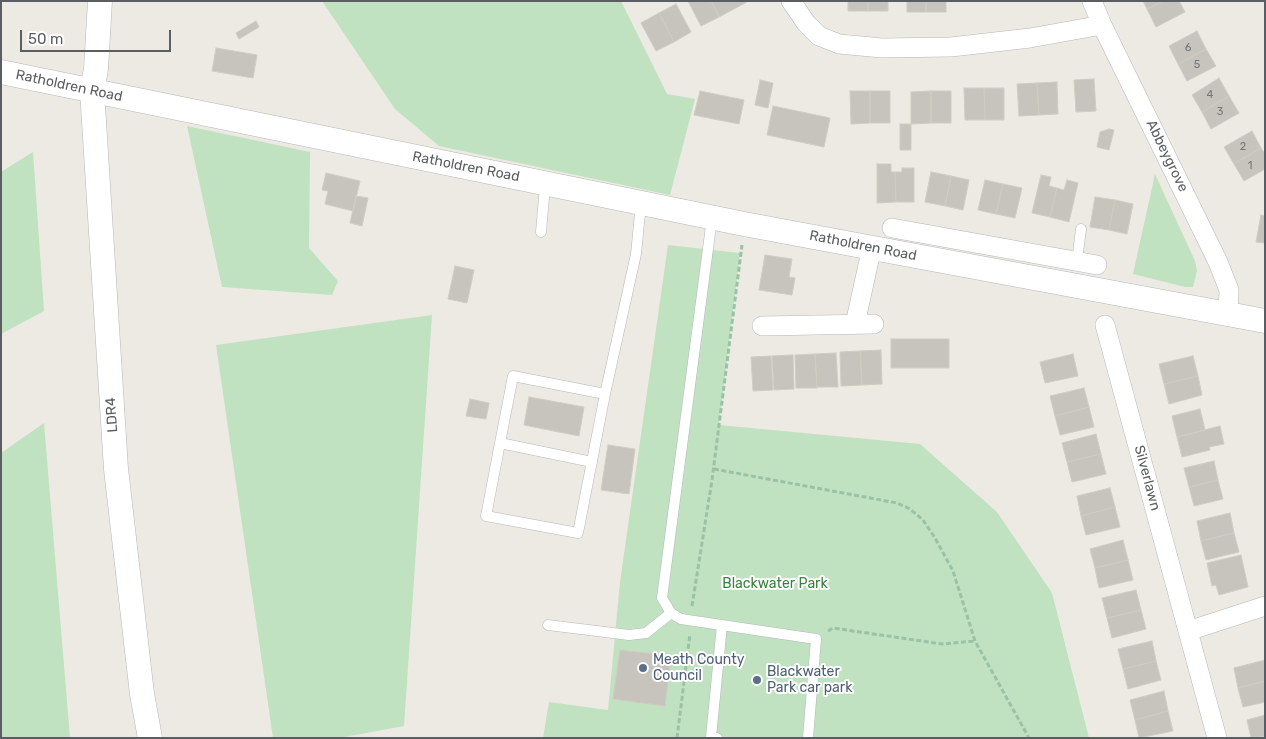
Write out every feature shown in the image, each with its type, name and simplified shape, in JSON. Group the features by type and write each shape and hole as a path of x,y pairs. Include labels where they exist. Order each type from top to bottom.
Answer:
{"street":[{"name":"LDR4","path":"100,1 96,69 92,90 116,469 142,694 150,738"},
{"path":"791,1 806,23 819,36 839,44 882,48 951,47 1030,38 1102,25"},
{"name":"Abbeygrove","path":"1092,1 1218,262 1229,290 1228,315"},
{"name":"Ratholdren Road","path":"1,72 744,224 1265,321"},
{"name":"Ratholdren Road","path":"892,228 1096,265"},
{"name":"Ratholdren Road","path":"932,259 936,236"},
{"path":"762,326 864,324 872,247"},
{"name":"Silverlawn","path":"1105,325 1217,738"},
{"path":"1188,631 1265,606"}],"lane":[{"path":"541,232 547,183"},
{"path":"605,394 513,376 486,516 578,533 605,394 636,254 641,202"},
{"path":"712,216 662,598 671,613 681,619 816,639 808,738"},
{"path":"1077,262 1081,230"},
{"path":"500,443 592,462"},
{"path":"548,625 629,635 646,633 671,613"},
{"path":"717,738 711,737 722,625"}],"path":[{"path":"692,606 714,469 744,224"},
{"path":"714,469 897,503 910,508 923,520 953,572 975,641 1029,738"},
{"path":"816,639 833,628 942,644 975,641"},
{"path":"677,738 690,631"}],"green space":[{"path":"322,1 621,1 667,94 695,99 670,195 439,146 395,109"},
{"path":"187,126 310,152 309,248 338,281 332,295 222,287"},
{"path":"33,152 44,311 1,334 1,172"},
{"path":"1155,174 1195,261 1197,271 1193,287 1185,287 1133,274"},
{"name":"Blackwater Park","path":"668,245 740,253 719,425 920,444 997,512 1052,593 1089,738 543,738 549,702 608,710 620,582"},
{"path":"432,315 404,726 339,738 273,738 216,345"},
{"path":"44,423 70,738 1,738 1,453"}],"building":[{"path":"688,1 711,1 719,17 701,26"},
{"path":"711,1 747,1 747,2 719,17"},
{"path":"848,1 868,1 868,11 848,11"},
{"path":"868,1 888,1 888,11 868,11"},
{"path":"907,1 926,1 926,12 907,12"},
{"path":"926,1 946,1 946,12 926,12"},
{"path":"1143,1 1163,1 1147,9"},
{"path":"1163,1 1179,1 1185,12 1156,27 1147,9"},
{"path":"676,4 691,32 674,42 659,13"},
{"path":"659,13 674,42 656,51 641,23"},
{"path":"256,21 259,27 239,39 236,33"},
{"path":"1197,31 1206,49 1178,64 1169,46"},
{"path":"216,48 257,55 253,78 212,71"},
{"path":"1206,49 1216,66 1187,81 1178,64"},
{"path":"1219,78 1229,96 1202,112 1192,95"},
{"path":"1094,79 1096,111 1076,112 1074,80"},
{"path":"760,80 773,83 768,108 755,105"},
{"path":"1057,82 1058,114 1039,115 1037,83"},
{"path":"1037,83 1039,115 1019,116 1017,84"},
{"path":"964,88 984,88 985,120 965,120"},
{"path":"984,88 1004,88 1004,120 985,120"},
{"path":"700,91 744,100 739,124 694,115"},
{"path":"850,91 870,91 870,123 851,124"},
{"path":"870,91 890,91 890,123 870,123"},
{"path":"931,91 931,123 911,124 911,92"},
{"path":"931,91 951,91 951,123 931,123"},
{"path":"1229,96 1239,113 1211,129 1202,112"},
{"path":"773,106 830,118 824,147 767,135"},
{"path":"900,124 911,124 911,150 900,150"},
{"path":"1109,129 1114,130 1109,150 1097,147 1100,132"},
{"path":"1252,131 1261,148 1234,164 1224,147"},
{"path":"1261,148 1265,154 1265,169 1244,181 1234,164"},
{"path":"877,164 891,164 891,172 895,172 896,202 877,203"},
{"path":"902,168 914,168 914,202 896,202 895,172 902,172"},
{"path":"931,172 951,176 945,206 925,202"},
{"path":"326,173 360,181 353,211 325,204 328,191 322,190"},
{"path":"1041,175 1051,177 1049,186 1057,188 1050,217 1032,213"},
{"path":"951,176 969,180 963,210 945,206"},
{"path":"985,180 1003,184 996,214 978,210"},
{"path":"1067,180 1078,183 1069,222 1050,217 1057,188 1064,190"},
{"path":"1003,184 1022,188 1015,218 996,214"},
{"path":"356,196 368,198 362,226 350,223"},
{"path":"1095,197 1115,200 1109,230 1090,227"},
{"path":"1115,200 1133,204 1127,234 1109,230"},
{"path":"1261,215 1265,216 1265,243 1256,242"},
{"path":"765,255 792,259 789,277 795,278 792,295 759,290"},
{"path":"455,266 474,270 467,303 448,299"},
{"path":"891,339 949,339 949,368 891,368"},
{"path":"881,350 882,384 862,385 860,351"},
{"path":"860,351 862,385 841,386 840,352"},
{"path":"836,353 838,387 817,387 815,354"},
{"path":"815,354 817,388 796,388 795,355"},
{"path":"1073,354 1078,376 1045,383 1040,362"},
{"path":"793,355 794,389 774,390 772,356"},
{"path":"771,356 773,390 753,391 751,357"},
{"path":"1193,356 1198,376 1164,384 1159,364"},
{"path":"1198,376 1202,395 1169,404 1164,384"},
{"path":"1084,388 1089,407 1055,416 1050,396"},
{"path":"529,397 584,407 579,436 524,425"},
{"path":"470,399 489,403 486,419 466,416"},
{"path":"1089,407 1094,427 1060,435 1055,416"},
{"path":"1200,409 1205,430 1177,437 1172,416"},
{"path":"1220,426 1224,444 1209,447 1210,450 1182,457 1177,437"},
{"path":"1096,434 1101,454 1067,462 1062,443"},
{"path":"608,445 635,449 629,494 601,490"},
{"path":"1101,454 1106,474 1072,482 1067,462"},
{"path":"1214,461 1218,480 1189,487 1184,468"},
{"path":"1218,480 1223,499 1194,506 1189,487"},
{"path":"1110,488 1115,507 1081,516 1077,496"},
{"path":"1115,507 1120,527 1086,535 1081,516"},
{"path":"1230,513 1234,533 1201,541 1197,521"},
{"path":"1234,533 1239,552 1206,560 1201,541"},
{"path":"1123,540 1128,560 1095,568 1090,549"},
{"path":"1241,555 1248,587 1219,595 1216,585 1212,586 1207,563"},
{"path":"1128,560 1133,580 1099,588 1095,568"},
{"path":"1136,590 1141,610 1107,618 1102,598"},
{"path":"1141,610 1146,629 1112,638 1107,618"},
{"path":"1152,641 1156,661 1123,669 1118,649"},
{"name":"Meath County Council","path":"620,650 671,656 665,706 613,699"},
{"path":"1265,660 1265,681 1238,688 1234,668"},
{"path":"1156,661 1161,680 1128,689 1123,669"},
{"path":"1265,681 1265,702 1243,707 1238,688"},
{"path":"1164,691 1168,711 1135,720 1130,700"},
{"path":"1168,711 1173,731 1139,738 1135,720"},
{"path":"1265,715 1265,736 1251,738 1247,720"}],"place":[{"name":"Meath County Council","path":"643,668"},
{"name":"Blackwater Park car park","path":"757,680"}]}
